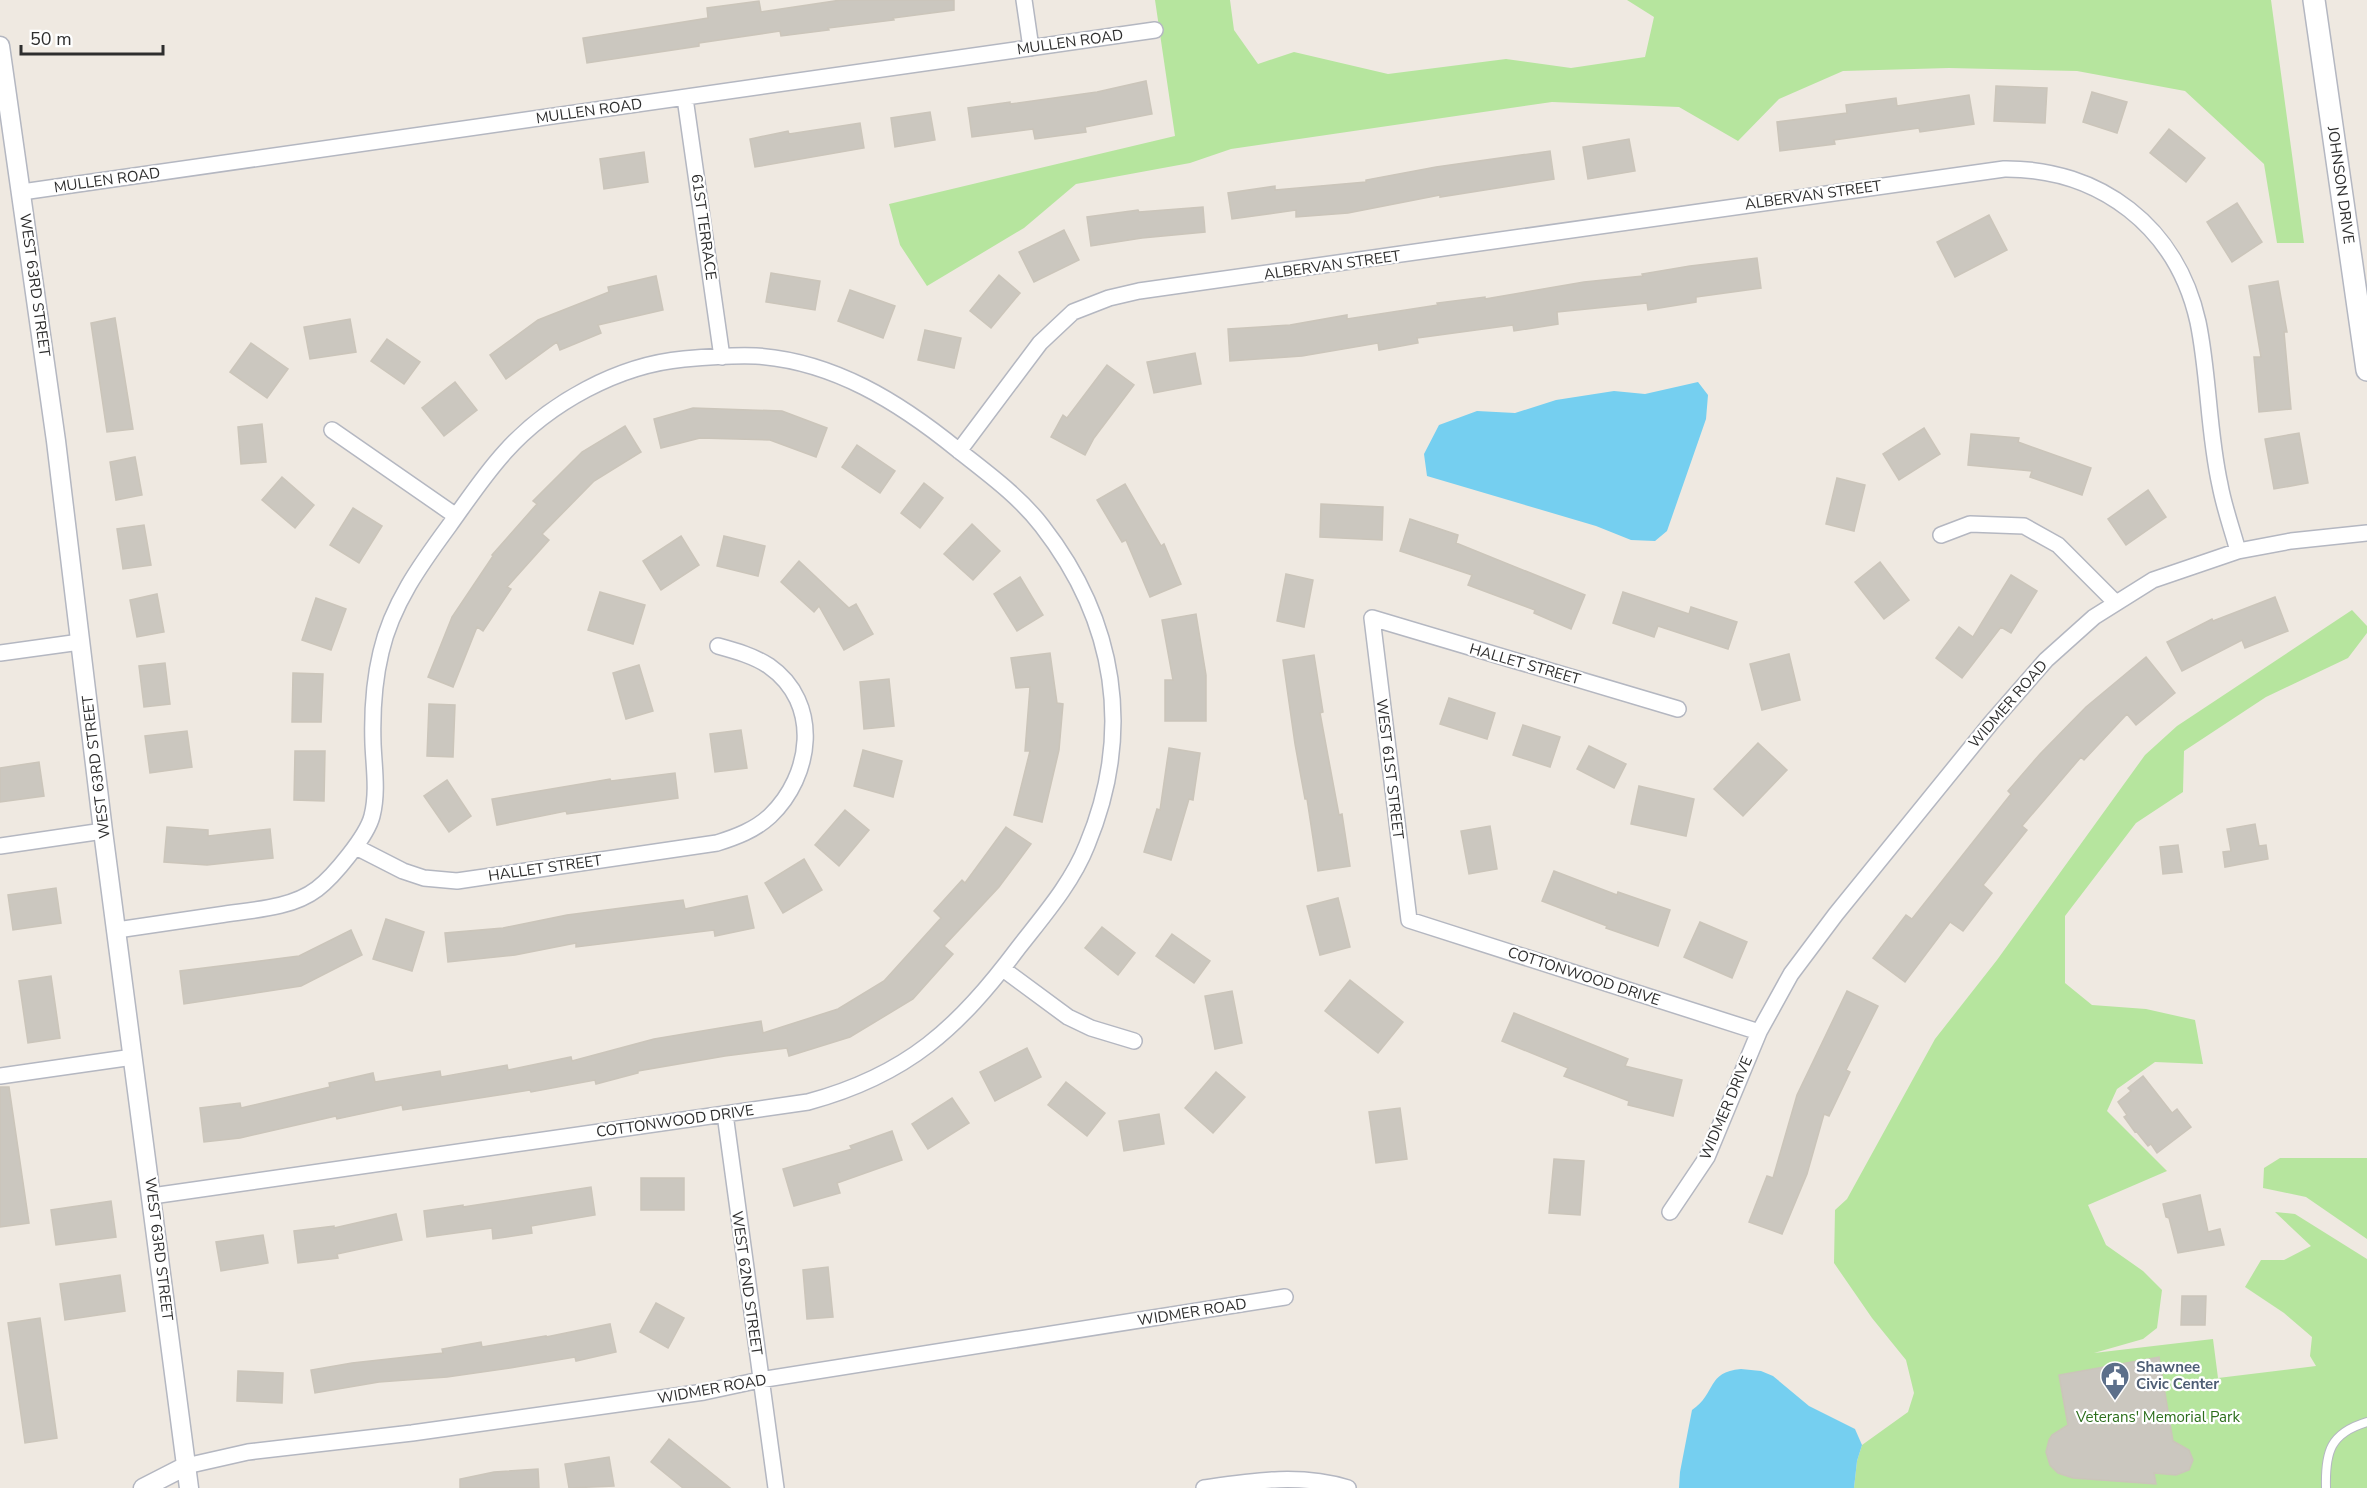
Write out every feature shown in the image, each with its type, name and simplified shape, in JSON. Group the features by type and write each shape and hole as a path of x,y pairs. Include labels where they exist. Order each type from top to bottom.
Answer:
{"main road":[{"name":"JOHNSON DRIVE","path":"2314,0 2367,369"}],"street":[{"path":"1024,0 1031,48"},
{"name":"MULLEN ROAD","path":"22,192 1155,30"},
{"name":"WEST 63RD STREET","path":"0,46 56,441 103,831 189,1488"},
{"name":"61ST TERRACE","path":"685,98 722,357"},
{"name":"ALBERVAN STREET","path":"959,451 1040,343 1073,312 1109,298 1139,291 1695,211 1992,170 2022,168 2076,179 2104,192 2144,221 2174,260 2188,290 2198,322 2220,485 2238,551"},
{"path":"117,930 267,908 292,901 316,890 356,847 372,819 376,780 373,742 374,697 381,651 408,585 456,516 509,448 543,417 581,392 617,376 679,359 754,356 790,361 832,372 867,388 907,411 959,451"},
{"path":"332,430 456,516"},
{"name":"COTTONWOOD DRIVE","path":"152,1196 808,1102 840,1093 885,1074 922,1050 954,1024 1003,969 1057,898 1086,848 1101,804 1111,761 1114,727 1111,678 1099,629 1087,596 1075,574 1040,523 1011,494 959,451"},
{"path":"1941,535 1970,524 2024,526 2058,545 2116,603"},
{"name":"WIDMER ROAD","path":"1759,1032 1791,974 1836,914 1991,723 2046,660 2094,617 2153,580 2238,551 2291,541 2367,533"},
{"name":"HALLET STREET","path":"1372,618 1678,709"},
{"name":"WEST 61ST STREET","path":"1372,618 1409,920"},
{"path":"0,653 80,642"},
{"name":"HALLET STREET","path":"356,847 403,871 424,878 457,881 717,843 743,834 769,817 785,799 799,775 805,753 806,731 791,689 770,667 743,653 718,646"},
{"path":"0,846 103,831"},
{"name":"COTTONWOOD DRIVE","path":"1409,920 1759,1032"},
{"path":"1003,969 1068,1017 1091,1028 1134,1041"},
{"name":"WIDMER DRIVE","path":"1670,1212 1707,1158 1759,1032"},
{"path":"0,1076 133,1057"},
{"name":"WEST 62ND STREET","path":"725,1114 776,1488"},
{"name":"WIDMER ROAD","path":"143,1488 186,1467 248,1452 692,1394 760,1380 1285,1297"},
{"path":"1204,1488 1283,1479 1348,1488"}],"lane":[{"path":"2326,1488 2329,1449 2353,1426 2367,1422"}],"green space":[{"path":"1155,0 1230,0 1234,30 1258,64 1294,52 1388,74 1506,59 1571,68 1645,57 1654,17 1627,0 2271,0 2304,243 2277,243 2264,164 2185,91 2077,71 1949,68 1843,71 1779,99 1738,141 1679,107 1552,102 1231,149 1190,163 1076,184 1024,228 927,286 900,245 889,204 1175,136"},
{"name":"Veterans' Memorial Park","path":"2352,610 2367,626 2367,633 2348,658 2266,697 2184,751 2183,792 2136,823 2065,916 2065,983 2092,1005 2146,1009 2195,1020 2203,1064 2155,1062 2117,1089 2107,1111 2167,1171 2088,1205 2106,1245 2143,1271 2162,1290 2157,1328 2143,1339 2094,1353 2213,1339 2218,1378 2316,1366 2310,1356 2312,1337 2284,1313 2245,1287 2261,1260 2284,1260 2311,1246 2275,1212 2295,1214 2367,1259 2367,1488 1854,1488 1857,1461 1862,1445 1908,1412 1914,1393 1906,1360 1872,1318 1834,1263 1835,1210 1847,1199 1935,1039 1997,960 2145,755 2177,726"},
{"path":"2280,1158 2367,1158 2367,1239 2306,1197 2263,1188 2264,1168"}],"water":[{"path":"1698,382 1708,395 1706,419 1667,531 1655,541 1631,540 1596,526 1427,476 1424,454 1439,425 1477,411 1515,413 1556,400 1614,391 1645,394"},
{"path":"1741,1369 1761,1371 1773,1376 1809,1406 1855,1429 1862,1445 1857,1461 1854,1488 1679,1488 1692,1410 1722,1374"}],"building":[{"path":"841,0 954,0 954,10 781,36 780,31 587,63 583,38 708,18 707,8 759,1 761,12"},
{"path":"1146,81 1152,114 1085,127 1086,132 1035,139 1033,129 972,137 968,108 1097,92"},
{"path":"1996,86 2047,88 2045,123 1994,121"},
{"path":"2092,92 2127,102 2117,133 2083,122"},
{"path":"1969,95 1974,124 1920,132 1919,128 1834,140 1835,144 1780,151 1777,122 1847,113 1846,105 1896,98 1897,106"},
{"path":"930,112 935,140 895,147 891,118"},
{"path":"860,123 864,148 755,167 750,139 788,131 789,134"},
{"path":"2169,129 2205,158 2186,182 2150,153"},
{"path":"1629,139 1635,171 1588,179 1583,147"},
{"path":"1550,151 1554,179 1440,197 1440,195 1348,213 1296,217 1296,210 1232,219 1228,193 1275,186 1275,190 1366,182 1366,180 1436,167"},
{"path":"644,152 648,182 604,189 600,159"},
{"path":"2237,203 2262,242 2232,262 2207,222"},
{"path":"1203,207 1205,232 1091,246 1087,217 1138,210 1139,212"},
{"path":"1989,215 2007,250 1955,277 1937,242"},
{"path":"1064,230 1079,260 1034,282 1019,252"},
{"path":"1757,258 1761,288 1696,297 1696,302 1648,310 1647,303 1557,312 1558,324 1514,331 1513,325 1417,338 1418,343 1379,350 1378,343 1302,356 1230,361 1228,329 1290,325 1347,315 1347,319 1438,305 1437,303 1485,297 1485,299 1584,282 1643,276 1642,274 1690,266"},
{"path":"771,273 820,281 815,310 766,302"},
{"path":"999,275 1020,293 991,328 970,311"},
{"path":"656,276 663,310 598,325 601,333 560,350 557,342 506,379 490,355 538,320 609,292 608,287"},
{"path":"2278,281 2287,332 2284,332 2291,409 2259,412 2254,357 2261,357 2249,286"},
{"path":"850,290 895,306 883,338 838,321"},
{"path":"115,318 133,429 107,432 91,323"},
{"path":"350,319 356,352 310,359 304,327"},
{"path":"925,330 961,338 954,368 918,360"},
{"path":"387,339 420,362 404,384 371,361"},
{"path":"251,343 288,369 267,398 230,372"},
{"path":"1195,353 1201,384 1154,393 1147,362"},
{"path":"1107,365 1134,385 1094,438 1085,455 1051,437 1063,415 1067,418"},
{"path":"455,382 477,410 444,436 422,408"},
{"path":"693,408 782,411 827,428 816,457 770,440 700,438 661,448 654,419"},
{"path":"262,424 266,462 241,464 238,427"},
{"path":"625,426 641,452 594,481 542,534 549,540 507,587 511,589 483,631 477,627 453,687 428,677 452,617 492,555 537,504 533,501 582,452"},
{"path":"1924,428 1940,454 1899,480 1883,454"},
{"path":"2299,433 2308,483 2274,489 2265,439"},
{"path":"1971,434 2019,438 2018,442 2091,468 2082,495 2030,477 2032,471 1968,465"},
{"path":"857,445 895,471 880,493 842,467"},
{"path":"135,457 142,495 116,500 110,462"},
{"path":"282,477 314,505 295,528 262,500"},
{"path":"1837,478 1865,485 1854,531 1826,524"},
{"path":"924,483 943,498 920,528 901,513"},
{"path":"1125,484 1161,546 1164,544 1181,584 1150,597 1126,540 1122,542 1097,500"},
{"path":"2148,490 2166,517 2126,545 2108,519"},
{"path":"1321,504 1383,507 1382,540 1320,537"},
{"path":"353,508 382,526 359,563 330,545"},
{"path":"1410,519 1458,535 1456,543 1585,595 1571,629 1534,613 1535,610 1468,585 1472,575 1400,551"},
{"path":"972,524 1000,551 973,580 944,554"},
{"path":"144,525 151,565 123,569 117,529"},
{"path":"681,536 699,565 661,590 643,561"},
{"path":"724,536 765,546 758,576 717,566"},
{"path":"799,561 849,608 856,604 873,634 844,650 819,606 814,612 781,582"},
{"path":"1880,562 1909,600 1884,619 1855,582"},
{"path":"1286,574 1313,580 1304,627 1277,621"},
{"path":"2011,575 2037,591 2011,633 2001,627 1962,678 1936,658 1959,627 1973,637"},
{"path":"1020,577 1043,615 1017,631 994,594"},
{"path":"600,592 645,605 633,644 588,630"},
{"path":"1623,592 1689,614 1691,607 1737,622 1728,649 1658,626 1654,637 1613,623"},
{"path":"157,594 164,632 137,637 130,600"},
{"path":"2275,597 2288,631 2245,648 2242,640 2182,671 2167,642 2212,619 2213,621"},
{"path":"316,598 346,609 331,650 302,640"},
{"path":"1196,614 1206,675 1206,721 1165,721 1165,680 1173,680 1162,620"},
{"path":"1050,653 1057,703 1063,704 1059,750 1042,822 1014,815 1030,751 1025,751 1030,687 1016,688 1011,658"},
{"path":"1789,654 1800,700 1762,710 1750,664"},
{"path":"1314,655 1323,712 1320,713 1339,815 1342,814 1350,866 1318,871 1307,799 1305,799 1295,744 1283,660"},
{"path":"2146,657 2175,693 2136,725 2127,714 2084,760 2081,757 2022,826 2027,830 1983,885 1992,893 1963,931 1950,922 1905,982 1873,958 1906,915 1912,919 2011,794 2008,791 2040,754 2086,707"},
{"path":"165,663 170,704 144,707 139,666"},
{"path":"639,665 653,711 626,719 613,673"},
{"path":"293,673 323,674 321,722 292,722"},
{"path":"889,679 894,726 864,729 860,682"},
{"path":"1449,698 1495,713 1487,739 1440,724"},
{"path":"429,704 455,705 453,757 427,756"},
{"path":"1523,725 1560,737 1550,767 1513,755"},
{"path":"741,730 747,768 715,772 710,734"},
{"path":"187,731 192,767 150,773 145,736"},
{"path":"1758,743 1787,770 1743,816 1714,789"},
{"path":"1589,746 1626,764 1614,788 1577,769"},
{"path":"1169,748 1200,753 1193,800 1189,799 1171,860 1144,852 1157,809 1160,810"},
{"path":"863,750 902,761 893,797 854,786"},
{"path":"295,751 325,751 324,801 294,800"},
{"path":"39,762 44,796 0,802 0,768"},
{"path":"675,773 678,798 567,814 566,811 497,825 492,799 610,779 611,781"},
{"path":"447,780 471,816 449,832 424,796"},
{"path":"1639,786 1694,799 1686,836 1631,824"},
{"path":"845,810 869,830 839,866 815,845"},
{"path":"2255,824 2259,846 2266,845 2268,859 2225,867 2223,852 2231,851 2227,829"},
{"path":"1490,826 1497,869 1469,874 1461,831"},
{"path":"167,827 208,830 208,836 270,829 273,858 207,865 164,862"},
{"path":"1006,827 1031,844 999,887 944,946 953,954 913,999 850,1037 789,1056 787,1048 725,1056 638,1071 638,1073 596,1084 595,1080 531,1092 530,1090 403,1110 402,1105 337,1119 336,1116 240,1138 204,1142 200,1108 240,1103 241,1108 330,1087 329,1083 373,1073 375,1082 440,1071 441,1077 507,1065 508,1070 571,1057 572,1061 654,1039 761,1021 763,1033 838,1009 884,981 941,918 934,911 962,880 965,883"},
{"path":"2178,845 2182,872 2163,874 2160,847"},
{"path":"804,859 822,890 783,913 765,883"},
{"path":"1554,871 1617,895 1618,892 1670,910 1658,946 1606,928 1607,926 1542,901"},
{"path":"56,888 61,923 13,930 8,895"},
{"path":"747,896 754,928 715,936 714,930 576,947 576,943 515,955 448,962 445,933 503,928 567,915 683,900 685,909"},
{"path":"1338,898 1350,947 1320,955 1307,906"},
{"path":"386,919 424,932 412,971 373,959"},
{"path":"1700,922 1747,942 1732,978 1684,957"},
{"path":"1102,927 1135,953 1118,975 1085,948"},
{"path":"351,930 362,955 301,986 184,1004 180,971 299,956"},
{"path":"1172,934 1210,961 1194,983 1156,956"},
{"path":"51,976 60,1038 28,1043 19,981"},
{"path":"1350,980 1403,1022 1378,1053 1325,1011"},
{"path":"1232,991 1242,1043 1215,1049 1205,996"},
{"path":"1847,991 1878,1006 1846,1070 1850,1072 1829,1116 1824,1114 1807,1174 1782,1234 1749,1222 1767,1176 1773,1178 1797,1095"},
{"path":"1514,1013 1628,1059 1625,1066 1682,1080 1673,1116 1628,1105 1629,1101 1564,1076 1568,1068 1502,1041"},
{"path":"1027,1048 1041,1077 995,1101 980,1072"},
{"path":"1216,1072 1245,1097 1213,1133 1185,1108"},
{"path":"2143,1076 2172,1113 2177,1109 2191,1127 2157,1153 2151,1144 2148,1146 2135,1132 2124,1117 2127,1115 2118,1102 2131,1091 2128,1088"},
{"path":"1066,1082 1105,1113 1087,1136 1048,1105"},
{"path":"0,1087 9,1087 29,1223 0,1227"},
{"path":"952,1098 969,1123 928,1149 912,1124"},
{"path":"1400,1108 1407,1159 1376,1163 1369,1112"},
{"path":"1159,1114 1164,1144 1124,1151 1119,1121"},
{"path":"892,1131 902,1160 837,1183 840,1193 794,1206 783,1169 852,1149 850,1146"},
{"path":"1554,1159 1584,1161 1580,1215 1549,1213"},
{"path":"641,1178 684,1178 684,1210 641,1210"},
{"path":"591,1187 595,1215 531,1226 532,1233 493,1239 492,1228 427,1237 424,1211"},
{"path":"2200,1195 2208,1232 2220,1229 2224,1245 2178,1253 2163,1204"},
{"path":"111,1201 116,1237 56,1245 51,1210"},
{"path":"396,1214 402,1240 337,1254 338,1258 298,1263 294,1231 334,1226 334,1228"},
{"path":"263,1235 268,1263 221,1271 216,1242"},
{"path":"828,1267 833,1317 807,1319 803,1270"},
{"path":"120,1275 125,1311 65,1320 60,1284"},
{"path":"2182,1296 2206,1296 2205,1325 2181,1325"},
{"path":"656,1303 684,1318 668,1348 640,1332"},
{"path":"40,1318 57,1438 25,1443 8,1323"},
{"path":"610,1324 616,1352 576,1361 575,1357 447,1377 379,1382 315,1393 311,1370 443,1353 442,1349 481,1342 482,1347"},
{"name":"Shawnee Civic Center","path":"2159,1357 2173,1441 2189,1450 2193,1460 2189,1470 2176,1475 2154,1473 2156,1484 2073,1478 2058,1473 2050,1465 2046,1452 2052,1435 2068,1425 2059,1375"},
{"path":"238,1371 283,1373 282,1403 237,1401"},
{"path":"669,1439 730,1488 683,1488 651,1462"},
{"path":"609,1457 614,1486 569,1488 565,1464"},
{"path":"538,1469 539,1488 460,1488 460,1479 494,1472"}],"place":[{"name":"Shawnee Civic Center","path":"2115,1402"}]}
